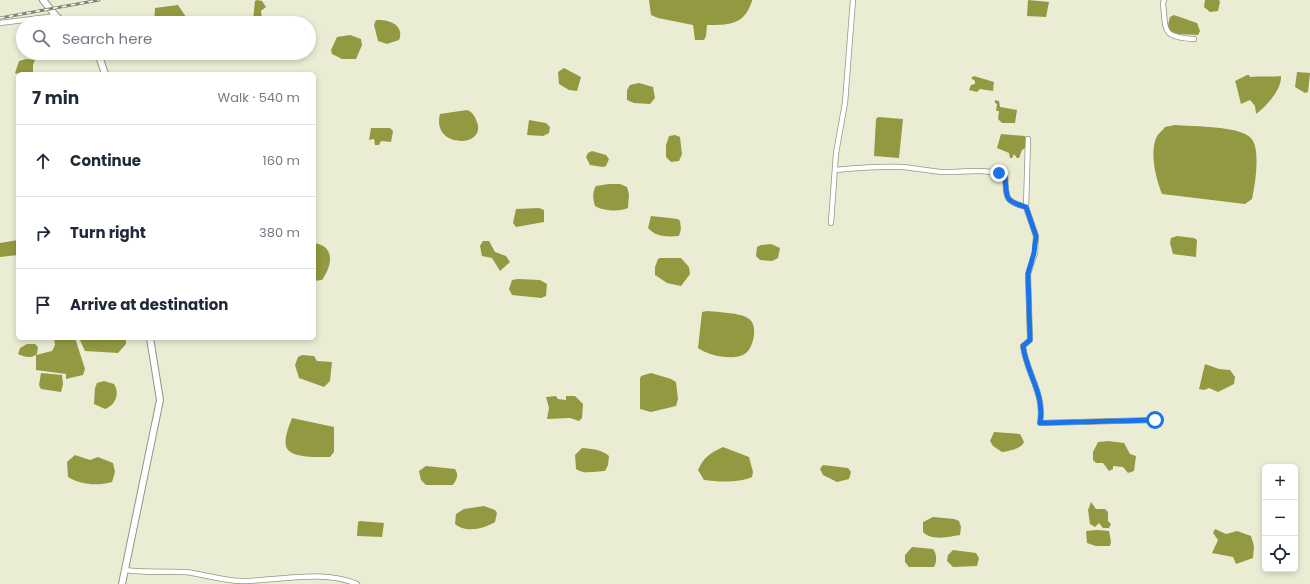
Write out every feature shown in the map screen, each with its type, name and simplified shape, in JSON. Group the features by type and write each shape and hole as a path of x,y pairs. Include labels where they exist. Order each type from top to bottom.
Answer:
{"street":[{"path":"43,0 56,16"},
{"path":"831,223 836,153 845,103 853,0"},
{"path":"1164,0 1166,30 1170,35 1176,38 1194,38"},
{"path":"0,23 16,21"},
{"path":"100,60 103,72"},
{"path":"1028,139 1026,207 1036,236 1034,253 1028,274 1030,340 1023,346 1027,364 1039,395 1042,410 1040,423 1155,420"},
{"path":"835,170 862,167 902,167 942,172 976,170 999,173 1005,176 1005,191 1007,198 1010,201 1026,207"},
{"path":"122,584 160,400 150,340"},
{"path":"124,570 141,572 184,572 242,581 318,577 340,579 357,584"}],"shaded area":[{"path":"649,0 752,1 745,15 740,19 729,24 707,25 704,40 695,40 693,25 658,18 651,15"},
{"path":"1028,0 1049,2 1046,17 1027,16"},
{"path":"1205,0 1219,0 1218,11 1210,12 1204,7"},
{"path":"255,1 262,1 266,7 261,11 262,16 253,16"},
{"path":"178,5 185,16 154,16 155,8"},
{"path":"1174,15 1197,23 1200,31 1198,35 1178,34 1169,31 1168,25 1170,17"},
{"path":"376,20 395,24 400,30 399,40 387,44 378,41 374,25"},
{"path":"350,35 361,39 362,45 356,59 342,59 332,54 331,50 337,37"},
{"path":"35,60 33,72 15,73 19,61"},
{"path":"564,68 581,77 577,91 569,90 559,84 558,72"},
{"path":"1297,72 1310,73 1308,92 1305,93 1295,87"},
{"path":"1247,75 1250,77 1281,76 1281,81 1276,92 1269,102 1256,114 1255,106 1250,100 1241,104 1235,81"},
{"path":"974,76 994,82 993,91 980,89 977,92 969,90 971,85 975,84 975,81 971,78"},
{"path":"639,83 653,87 655,98 650,104 634,103 627,100 627,90 630,85"},
{"path":"995,100 999,101 1000,107 1017,110 1015,123 1002,123 998,119 999,111 996,111 997,104 995,103"},
{"path":"467,110 472,113 477,122 478,131 474,137 459,141 450,139 443,134 439,125 440,114"},
{"path":"878,117 903,119 899,158 874,156 876,119"},
{"path":"529,120 546,123 550,127 549,133 543,136 527,135"},
{"path":"1175,125 1230,129 1248,136 1253,141 1255,146 1257,161 1252,199 1245,204 1162,194 1154,165 1153,157 1155,142 1157,136 1165,127"},
{"path":"371,128 390,128 393,131 391,142 381,141 379,145 375,145 374,139 369,140"},
{"path":"1001,134 1025,136 1027,147 1022,150 1019,158 1017,158 1014,154 1012,158 1010,158 1009,153 997,148"},
{"path":"675,135 680,137 682,154 679,161 671,162 666,157 666,145 669,136"},
{"path":"592,151 606,155 609,159 606,166 590,165 586,157 588,153"},
{"path":"620,184 627,187 629,194 628,208 612,210 602,209 595,206 593,196 596,186"},
{"path":"539,208 544,210 544,222 516,227 513,223 516,209"},
{"path":"651,216 678,219 680,221 681,229 679,236 662,236 651,231 648,228"},
{"path":"1177,236 1194,238 1197,240 1196,257 1173,254 1170,243 1171,238"},
{"path":"16,240 16,255 0,257 0,243"},
{"path":"483,241 489,241 495,252 506,256 510,262 500,271 492,258 482,256 480,246"},
{"path":"316,244 326,248 330,257 328,269 322,280 316,281"},
{"path":"771,244 780,248 778,258 772,261 760,260 756,256 757,247"},
{"path":"681,258 689,267 690,274 681,286 667,283 655,275 655,267 658,259"},
{"path":"512,280 540,280 547,284 546,296 541,298 512,295 509,289"},
{"path":"707,311 741,315 752,322 754,335 752,345 747,352 737,357 723,357 698,348 702,312"},
{"path":"54,340 76,340 85,369 83,375 66,379 66,374 36,370 36,355 52,351 55,345"},
{"path":"80,340 126,340 126,344 118,353 85,351"},
{"path":"27,344 35,344 38,347 37,354 32,357 28,357 18,354 20,348"},
{"path":"302,355 314,356 317,361 332,362 330,381 324,387 299,378 295,365 298,357"},
{"path":"1205,364 1219,369 1230,370 1235,377 1234,384 1218,392 1209,388 1204,390 1199,389"},
{"path":"41,373 62,375 63,384 61,392 41,389 39,385"},
{"path":"651,373 676,382 678,399 676,406 651,412 640,409 640,379 641,376"},
{"path":"104,381 114,384 117,391 116,398 112,405 105,409 94,404 95,388 97,383"},
{"path":"556,396 558,399 566,400 566,396 575,396 583,404 582,418 579,421 570,418 547,419 549,408 546,397"},
{"path":"292,418 334,427 334,452 330,457 299,455 288,450 286,446 286,439"},
{"path":"994,432 1020,434 1024,442 1018,448 1002,452 993,446 990,441"},
{"path":"1108,441 1124,443 1130,454 1136,456 1134,471 1128,473 1123,467 1113,466 1113,469 1109,471 1103,463 1096,463 1093,460 1093,452 1098,442"},
{"path":"723,447 749,457 753,472 752,477 722,482 704,480 698,470 700,466 714,451"},
{"path":"582,448 600,451 609,456 608,465 605,471 582,472 576,469 575,455"},
{"path":"75,455 90,460 98,457 113,463 115,472 112,482 89,484 78,482 68,477 67,462"},
{"path":"823,465 848,468 851,472 849,479 837,482 823,475 820,469"},
{"path":"426,466 455,469 457,475 456,481 453,485 426,485 421,480 419,471"},
{"path":"1091,502 1096,509 1105,509 1108,512 1108,521 1111,524 1109,528 1103,528 1099,523 1095,527 1090,524 1088,510"},
{"path":"484,506 495,510 497,513 495,522 486,527 475,529 459,527 455,524 456,514 464,509"},
{"path":"933,517 954,519 959,521 961,527 960,535 940,538 927,535 923,532 923,522"},
{"path":"358,522 384,523 382,537 357,536"},
{"path":"1215,529 1226,534 1237,531 1251,536 1254,546 1253,558 1236,564 1233,557 1212,553 1218,540 1213,533"},
{"path":"1086,531 1109,531 1111,542 1110,546 1096,546 1087,543"},
{"path":"912,547 933,549 936,558 934,567 909,567 905,562 905,555"},
{"path":"953,550 976,553 979,558 977,566 953,567 947,561 948,555"}],"railway":[{"path":"0,18 99,0"}],"route":[{"path":"999,173 1005,176 1005,191 1007,198 1016,204 1026,207 1036,236 1034,253 1028,274 1030,340 1023,346 1024,356 1039,395 1042,410 1040,423 1155,420"}]}
